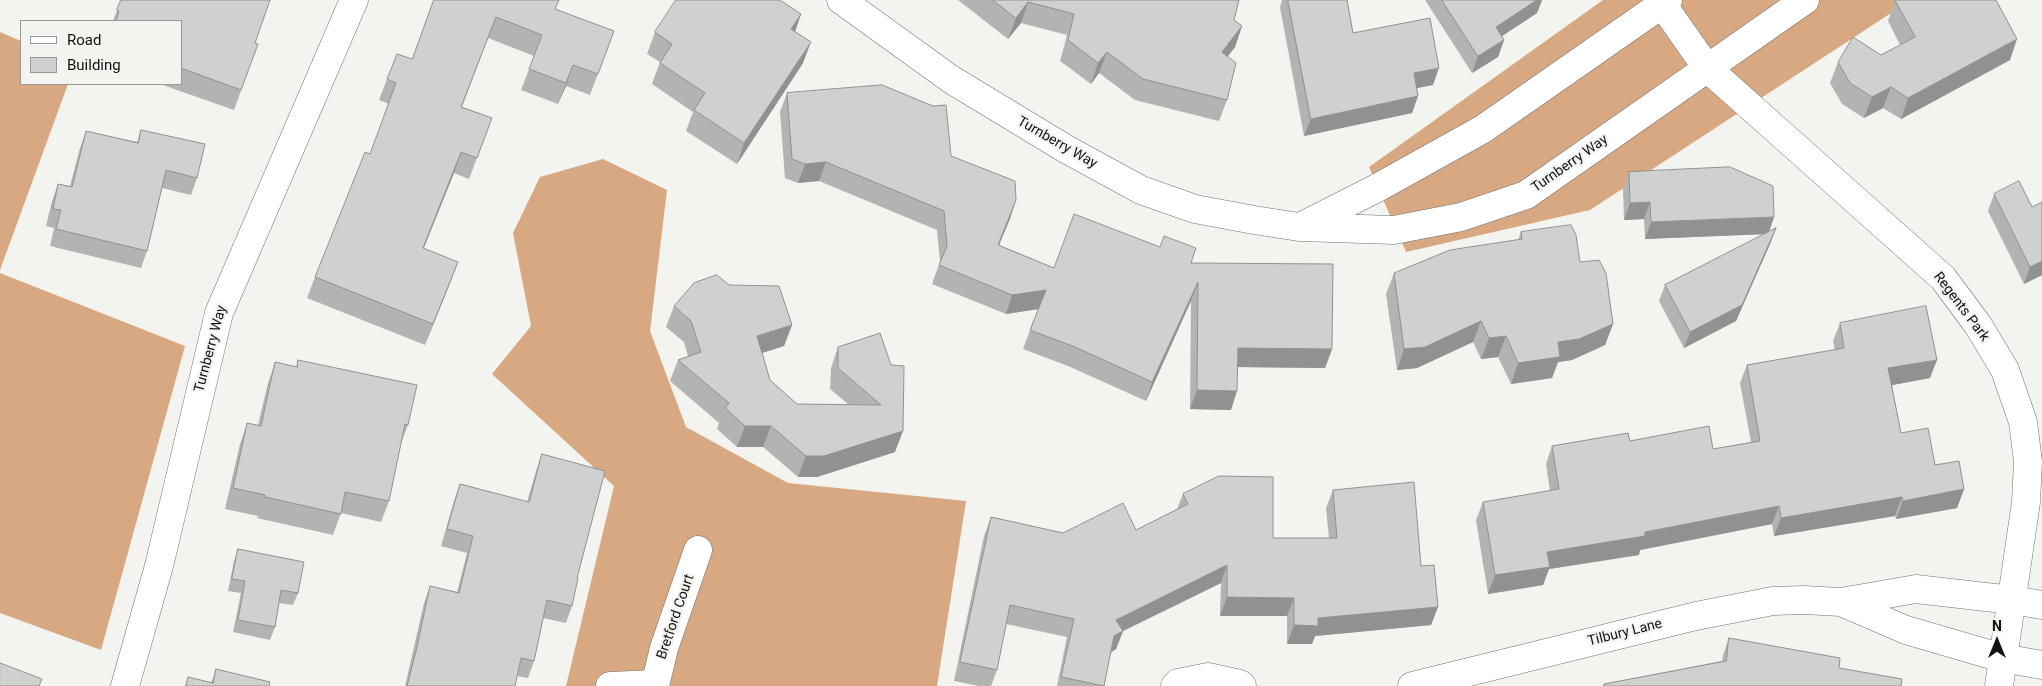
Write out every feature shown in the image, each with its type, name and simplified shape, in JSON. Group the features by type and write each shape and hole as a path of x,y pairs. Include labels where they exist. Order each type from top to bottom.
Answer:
{"street":[{"name":"Turnberry Way","path":"125,686 159,566 219,312 354,0"},
{"name":"Turnberry Way","path":"841,0 952,80 1066,149 1141,190 1195,209 1299,227 1394,230 1461,217 1526,195 1804,0"},
{"path":"1299,227 1376,188 1484,129 1660,1"},
{"name":"Regents Park","path":"1660,1 1707,68 1943,278 1978,325 2005,370 2023,422 2028,462 2026,502 1999,686"},
{"name":"Bretford Court","path":"610,686 655,685 664,648 698,550"},
{"name":"Tilbury Lane","path":"1412,686 1696,616 1774,601 1842,602 1916,590 2042,605"},
{"name":"Tilbury Lane","path":"1842,602 1906,630 2002,658 2042,665"},
{"path":"1175,686 1178,683 1208,678 1242,686"}],"shaded area":[{"path":"1603,0 1911,0 1590,210 1406,252 1369,167"},
{"path":"0,32 20,41 20,85 68,85 0,270"},
{"path":"603,159 667,190 650,331 686,427 788,483 966,501 937,686 566,686 614,486 492,374 531,326 513,233 540,177"},
{"path":"0,273 185,346 101,650 0,613"}],"building":[{"path":"121,0 270,0 255,43 258,44 241,90 182,68 182,20 116,20 119,11 117,10"},
{"path":"434,0 559,0 555,9 614,31 598,74 573,65 566,83 529,69 542,35 496,17 461,107 492,118 477,158 461,152 423,248 458,262 433,324 315,277 365,152 370,154 396,83 387,79 397,54 412,59"},
{"path":"676,0 780,0 801,14 791,29 811,42 744,143 694,110 705,93 660,63 672,44 655,32"},
{"path":"993,0 1239,0 1234,20 1242,26 1222,52 1236,63 1227,100 1143,79 1107,52 1098,63 1068,40 1074,14 1028,2 1016,18"},
{"path":"1288,0 1347,0 1353,33 1430,18 1439,68 1414,73 1418,96 1311,119"},
{"path":"1442,0 1537,0 1496,27 1504,40 1478,56"},
{"path":"1895,0 1996,0 2017,39 1908,98 1891,87 1872,97 1850,83 1838,62 1853,37 1881,55 1915,37"},
{"path":"882,85 933,106 946,105 951,156 1015,181 1016,200 998,245 1054,268 1074,214 1160,247 1164,236 1196,248 1191,263 1333,264 1332,349 1238,348 1237,391 1197,390 1198,282 1152,382 1075,347 1030,330 1046,290 1012,295 939,265 947,246 944,211 826,162 805,164 792,159 787,93"},
{"path":"141,130 205,144 197,178 166,170 147,251 56,229 61,210 53,209 58,184 72,187 86,131 138,143"},
{"path":"1730,167 1773,186 1774,217 1651,222 1650,202 1630,203 1629,172"},
{"path":"2019,181 2032,207 2042,202 2042,261 2030,267 1994,194"},
{"path":"1571,225 1576,235 1580,262 1599,260 1606,273 1613,324 1579,339 1558,342 1560,357 1518,363 1506,336 1489,338 1481,321 1425,347 1404,349 1394,273 1450,250 1522,239 1521,232"},
{"path":"1776,228 1742,305 1690,332 1665,285"},
{"path":"717,275 729,285 779,286 792,325 757,336 770,380 797,404 881,405 838,368 838,347 880,333 891,365 904,366 903,431 824,456 806,456 771,426 745,426 725,408 729,403 678,360 701,352 691,321 674,306 694,283"},
{"path":"1926,306 1937,360 1888,368 1901,433 1928,428 1935,465 1959,461 1964,489 1903,501 1902,497 1781,518 1779,506 1645,532 1645,536 1547,552 1550,567 1495,575 1483,502 1559,489 1552,446 1628,433 1630,441 1709,426 1713,449 1760,441 1747,365 1844,348 1840,323"},
{"path":"298,360 417,385 408,425 405,424 389,501 345,492 341,514 233,488 247,423 261,426 275,362 297,367"},
{"path":"542,454 605,471 577,578 572,606 547,600 534,661 521,658 515,686 407,686 430,586 459,593 473,536 447,529 460,484 529,502"},
{"path":"1219,476 1273,477 1273,538 1337,538 1333,490 1414,482 1421,566 1434,565 1438,607 1318,618 1318,626 1294,625 1294,598 1227,597 1227,565 1116,620 1123,631 1114,636 1104,686 1061,677 1074,619 1010,605 997,670 960,662 991,517 1063,533 1123,503 1136,530 1188,504 1183,494"},
{"path":"238,549 304,562 298,593 281,590 275,627 238,620 245,581 232,579"},
{"path":"1729,638 1840,658 1839,668 1902,679 1901,686 1604,686 1604,684 1726,661"},
{"path":"0,663 42,679 39,686 0,686"},
{"path":"216,669 270,682 269,686 186,686 188,677 213,683"}]}
